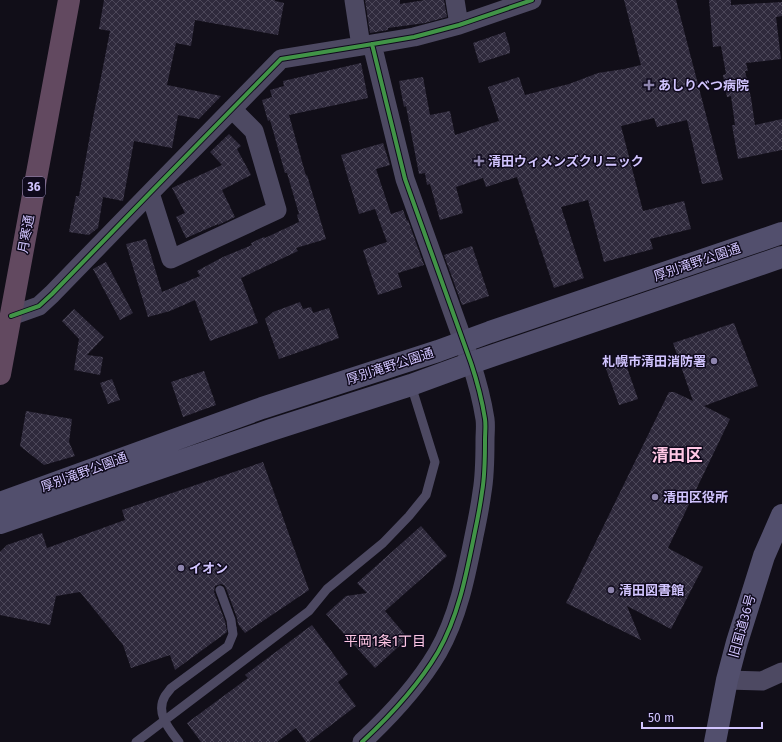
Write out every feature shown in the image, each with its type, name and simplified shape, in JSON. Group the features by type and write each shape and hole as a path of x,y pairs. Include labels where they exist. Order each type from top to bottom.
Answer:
{"highway":[{"name":"月寒通","path":"0,374 69,0"}],"main road":[{"name":"厚別滝野公園通","path":"0,503 240,416 463,342 782,233"},
{"name":"厚別滝野公園通","path":"0,523 249,438 411,385 471,363 782,257"},
{"path":"240,416 249,438"},
{"name":"旧国道36号","path":"715,742 727,680 737,642 764,556 782,515"}],"street":[{"path":"354,0 405,179 471,363 478,386 485,420 483,491 466,576 448,631 439,651 427,671 405,699 380,726 362,742"},
{"path":"455,0 458,24"},
{"path":"10,316 39,306 52,294 281,60 414,37 532,0"},
{"path":"150,193 170,259 277,210 254,131 232,109"},
{"path":"727,680 762,681 782,672"}],"lane":[{"path":"136,742 309,611 327,589 383,543 409,516 426,495 435,462 411,385"},
{"path":"179,742 164,720 161,708 164,697 171,688 228,646 233,634 231,620 220,590"}],"building":[{"path":"104,0 275,0 284,3 278,35 195,20 191,46 176,43 167,85 221,96 199,119 178,115 172,148 134,141 123,201 103,197 98,228 89,235 69,232 76,196 79,196 110,31 99,29"},
{"path":"365,0 400,0 400,4 425,0 444,0 447,17 425,23 388,28 388,30 370,33"},
{"path":"624,0 676,0 723,180 702,184 687,120 657,127 654,118 621,126 643,211 684,201 691,229 650,239 653,249 604,262 588,200 561,207 584,278 554,288 517,177 486,187 483,178 456,187 463,213 440,220 430,184 427,185 425,173 419,174 406,106 404,107 399,81 423,77 430,115 450,111 455,135 499,121 488,87 519,77 525,95 569,84 598,73 641,65"},
{"path":"709,0 731,0 731,5 782,2 782,16 776,17 781,59 746,63 748,71 745,71 755,125 782,119 782,150 738,159 732,125 735,125 731,96 727,97 723,75 726,74 721,46 713,47"},
{"path":"505,32 510,53 479,63 473,43"},
{"path":"361,63 368,98 289,115 326,239 296,248 298,251 241,278 258,323 210,341 195,300 170,311 148,317 126,244 146,239 162,292 200,276 197,271 223,257 252,245 251,243 299,222 297,215 299,214 287,173 285,173 270,120 268,121 262,100 272,97 270,90 284,86 283,81"},
{"path":"229,134 241,146 237,149 251,175 222,190 235,217 186,238 176,217 185,213 172,188 222,165 210,152"},
{"path":"383,143 390,165 376,169 391,214 403,210 424,265 398,273 402,287 378,295 363,250 387,242 375,209 359,214 341,155"},
{"path":"472,246 489,296 462,305 444,255"},
{"path":"106,262 133,313 120,320 93,269"},
{"path":"300,302 303,309 311,307 313,313 329,308 339,338 279,359 265,319 273,312"},
{"path":"74,309 104,337 87,355 103,357 100,375 74,370 79,339 62,321"},
{"path":"734,323 758,386 704,406 730,419 668,548 703,567 671,629 627,606 641,640 566,603 669,392 674,392 693,401 673,343"},
{"path":"624,359 638,399 619,405 605,366"},
{"path":"204,371 216,405 183,417 171,382"},
{"path":"112,379 120,400 108,404 100,383"},
{"path":"26,411 72,419 69,442 75,456 44,465 20,446"},
{"name":"イオン","path":"263,462 309,590 245,633 238,624 226,588 221,584 215,586 214,592 225,621 227,632 175,670 170,655 131,668 123,645 80,592 56,596 50,625 0,615 0,552 7,545 42,533 47,548 125,520 122,510"},
{"path":"421,526 447,556 385,611 408,638 375,668 326,614 346,596 367,593 357,583"},
{"path":"312,625 348,674 338,682 356,706 309,742 306,742 296,728 277,742 201,742 187,723 248,678 245,675"}],"cycle path":[{"path":"11,316 39,306 52,294 281,59 414,37 459,25 532,0"},
{"path":"362,742 394,711 422,677 438,652 451,625 471,551 483,486 485,427 481,398 471,363 405,179 372,44"}],"place":[{"name":"あしりべつ病院","path":"649,85"},
{"name":"清田ウィメンズクリニック","path":"479,161"},
{"name":"札幌市清田消防署","path":"714,361"},
{"name":"清田区役所","path":"655,497"},
{"name":"イオン","path":"181,568"},
{"name":"清田図書館","path":"611,590"}],"district":[{"name":"清田区","path":"677,455"},
{"name":"平岡1条1丁目","path":"385,641"}]}
